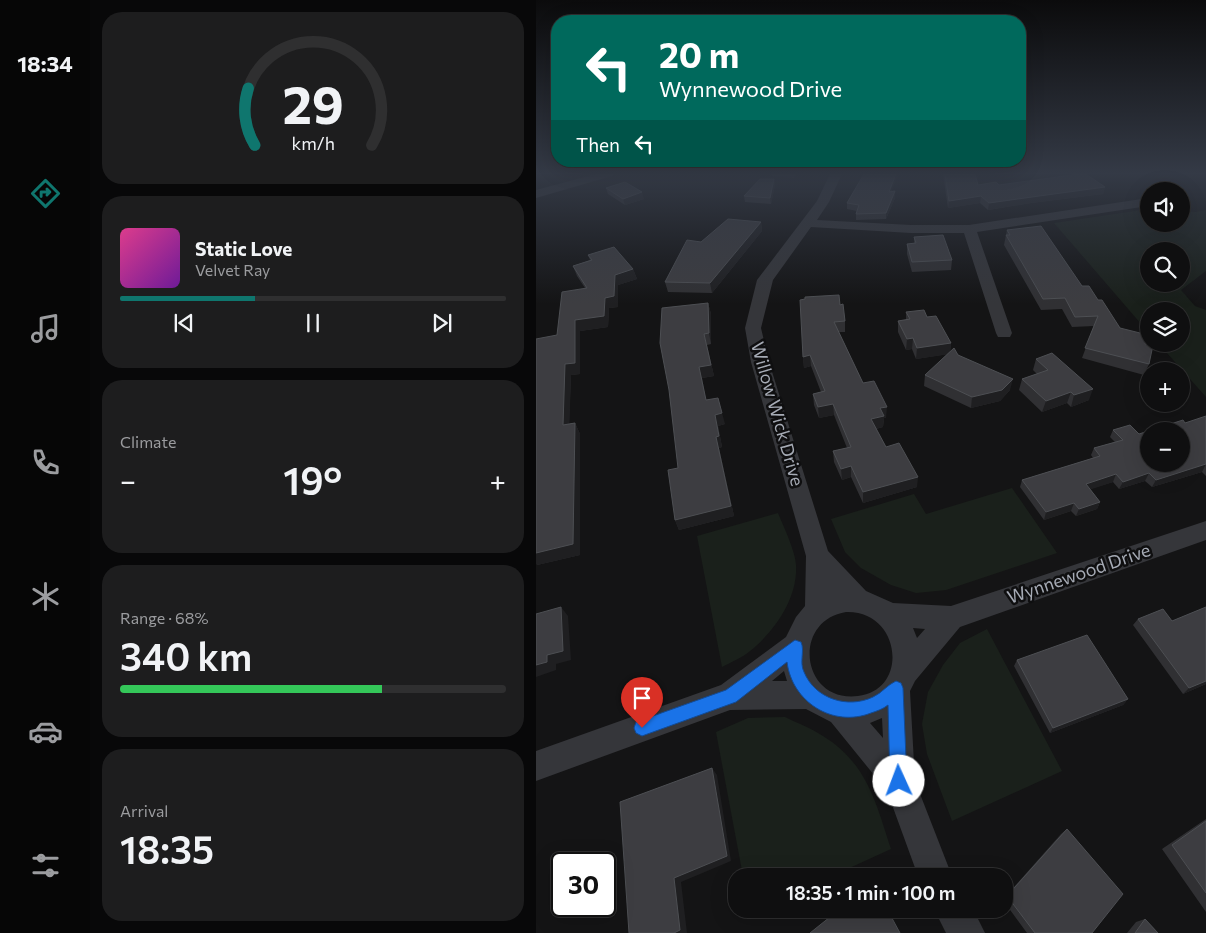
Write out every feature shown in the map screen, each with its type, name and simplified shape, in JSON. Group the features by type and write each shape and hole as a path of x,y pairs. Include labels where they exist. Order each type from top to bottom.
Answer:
{"street":[{"name":"Willow Wick Drive","path":"811,218 766,280 758,302 753,328 760,362 818,556 818,612"},
{"path":"807,223 911,229 969,229 1045,218"},
{"path":"969,229 1004,333"},
{"name":"Wynnewood Drive","path":"889,615 951,618 1206,530"},
{"name":"Willow Wick Drive","path":"818,556 859,602"},
{"name":"Wynnewood Drive","path":"900,680 908,653 904,635 895,620 882,609 866,603 850,601 833,604 818,612 805,623 797,638 794,655 796,673 805,690 820,703 840,710 861,709 880,702 900,680 951,618"},
{"name":"Wynnewood Drive","path":"536,766 730,696 795,646"},
{"path":"899,781 900,680"},
{"name":"Wynnewood Drive","path":"730,696 812,695"},
{"path":"840,710 899,781 933,868"},
{"path":"958,918 967,933"}],"shaded area":[{"path":"1091,218 1140,218 1140,232 1190,232 1190,218 1206,218 1206,271 1190,283 1190,242 1140,242 1140,292 1183,292 1195,306 1206,310 1206,397 1190,379 1190,362 1175,362 1166,352 1190,352 1190,302 1140,302 1140,323 1054,223"},
{"path":"1012,488 1057,553 946,590 916,593 891,585 861,568 845,552 831,519 914,494 926,514"},
{"path":"778,513 796,565 796,577 789,601 776,624 759,643 744,656 722,667 697,536"},
{"path":"987,629 1062,771 952,821 927,754 922,724 928,692 943,665 960,643"},
{"path":"785,717 809,728 838,747 860,771 868,785 891,849 849,868 742,868 716,732 748,718"}],"building":[{"path":"728,219 761,222 710,283 665,282 687,240 701,242"},
{"path":"1041,226 1082,286 1089,286 1098,300 1102,300 1120,328 1140,333 1140,352 1152,352 1149,362 1141,362 1085,348 1098,316 1075,317 1065,298 1043,299 1006,235 1010,235 1007,230"},
{"path":"943,235 952,260 912,262 907,244 916,243 914,237"},
{"path":"614,247 633,269 615,275 614,296 605,298 604,316 575,320 575,363 565,364 563,425 575,423 573,544 536,553 536,339 557,335 562,292 587,288 573,266 592,260 588,255"},
{"path":"839,295 840,305 843,304 845,321 834,322 863,383 874,381 887,407 880,408 884,416 871,419 886,447 899,443 918,477 863,492 851,466 841,469 833,451 851,447 833,404 818,407 813,394 825,391 810,355 803,357 800,300 805,299 805,297"},
{"path":"708,303 709,333 704,334 711,365 699,367 706,400 718,398 722,413 715,415 719,436 716,437 731,506 675,520 668,470 678,468 669,390 660,343 662,308"},
{"path":"924,310 927,317 936,316 951,343 917,348 913,338 907,339 898,321 910,319 906,312"},
{"path":"954,348 958,355 1013,379 1002,390 972,397 925,375"},
{"path":"1052,353 1093,389 1074,395 1071,392 1046,401 1022,379 1048,370 1036,359"},
{"path":"1206,416 1206,464 1190,469 1190,422 1188,422"},
{"path":"1130,425 1139,434 1140,472 1181,472 1156,480 1149,473 1123,482 1116,474 1086,484 1100,502 1079,509 1074,503 1046,512 1022,480 1100,456 1094,448 1123,440 1113,430"},
{"path":"561,607 563,651 547,655 547,662 536,665 536,614"},
{"path":"1206,607 1206,681 1189,688 1138,619 1163,609 1172,621"},
{"path":"1087,635 1128,699 1053,728 1017,660"},
{"path":"712,768 727,856 674,878 680,930 674,933 629,933 620,802"},
{"path":"1206,821 1206,893 1172,845"},
{"path":"1067,829 1123,894 1092,933 1035,933 1013,904 1013,889"},
{"path":"829,918 892,918 900,933 810,933"},
{"path":"1145,919 1158,933 1135,933"}],"route":[{"path":"642,728 730,696 795,646 796,673 805,690 820,703 840,710 861,709 880,702 896,688 899,781"}]}
